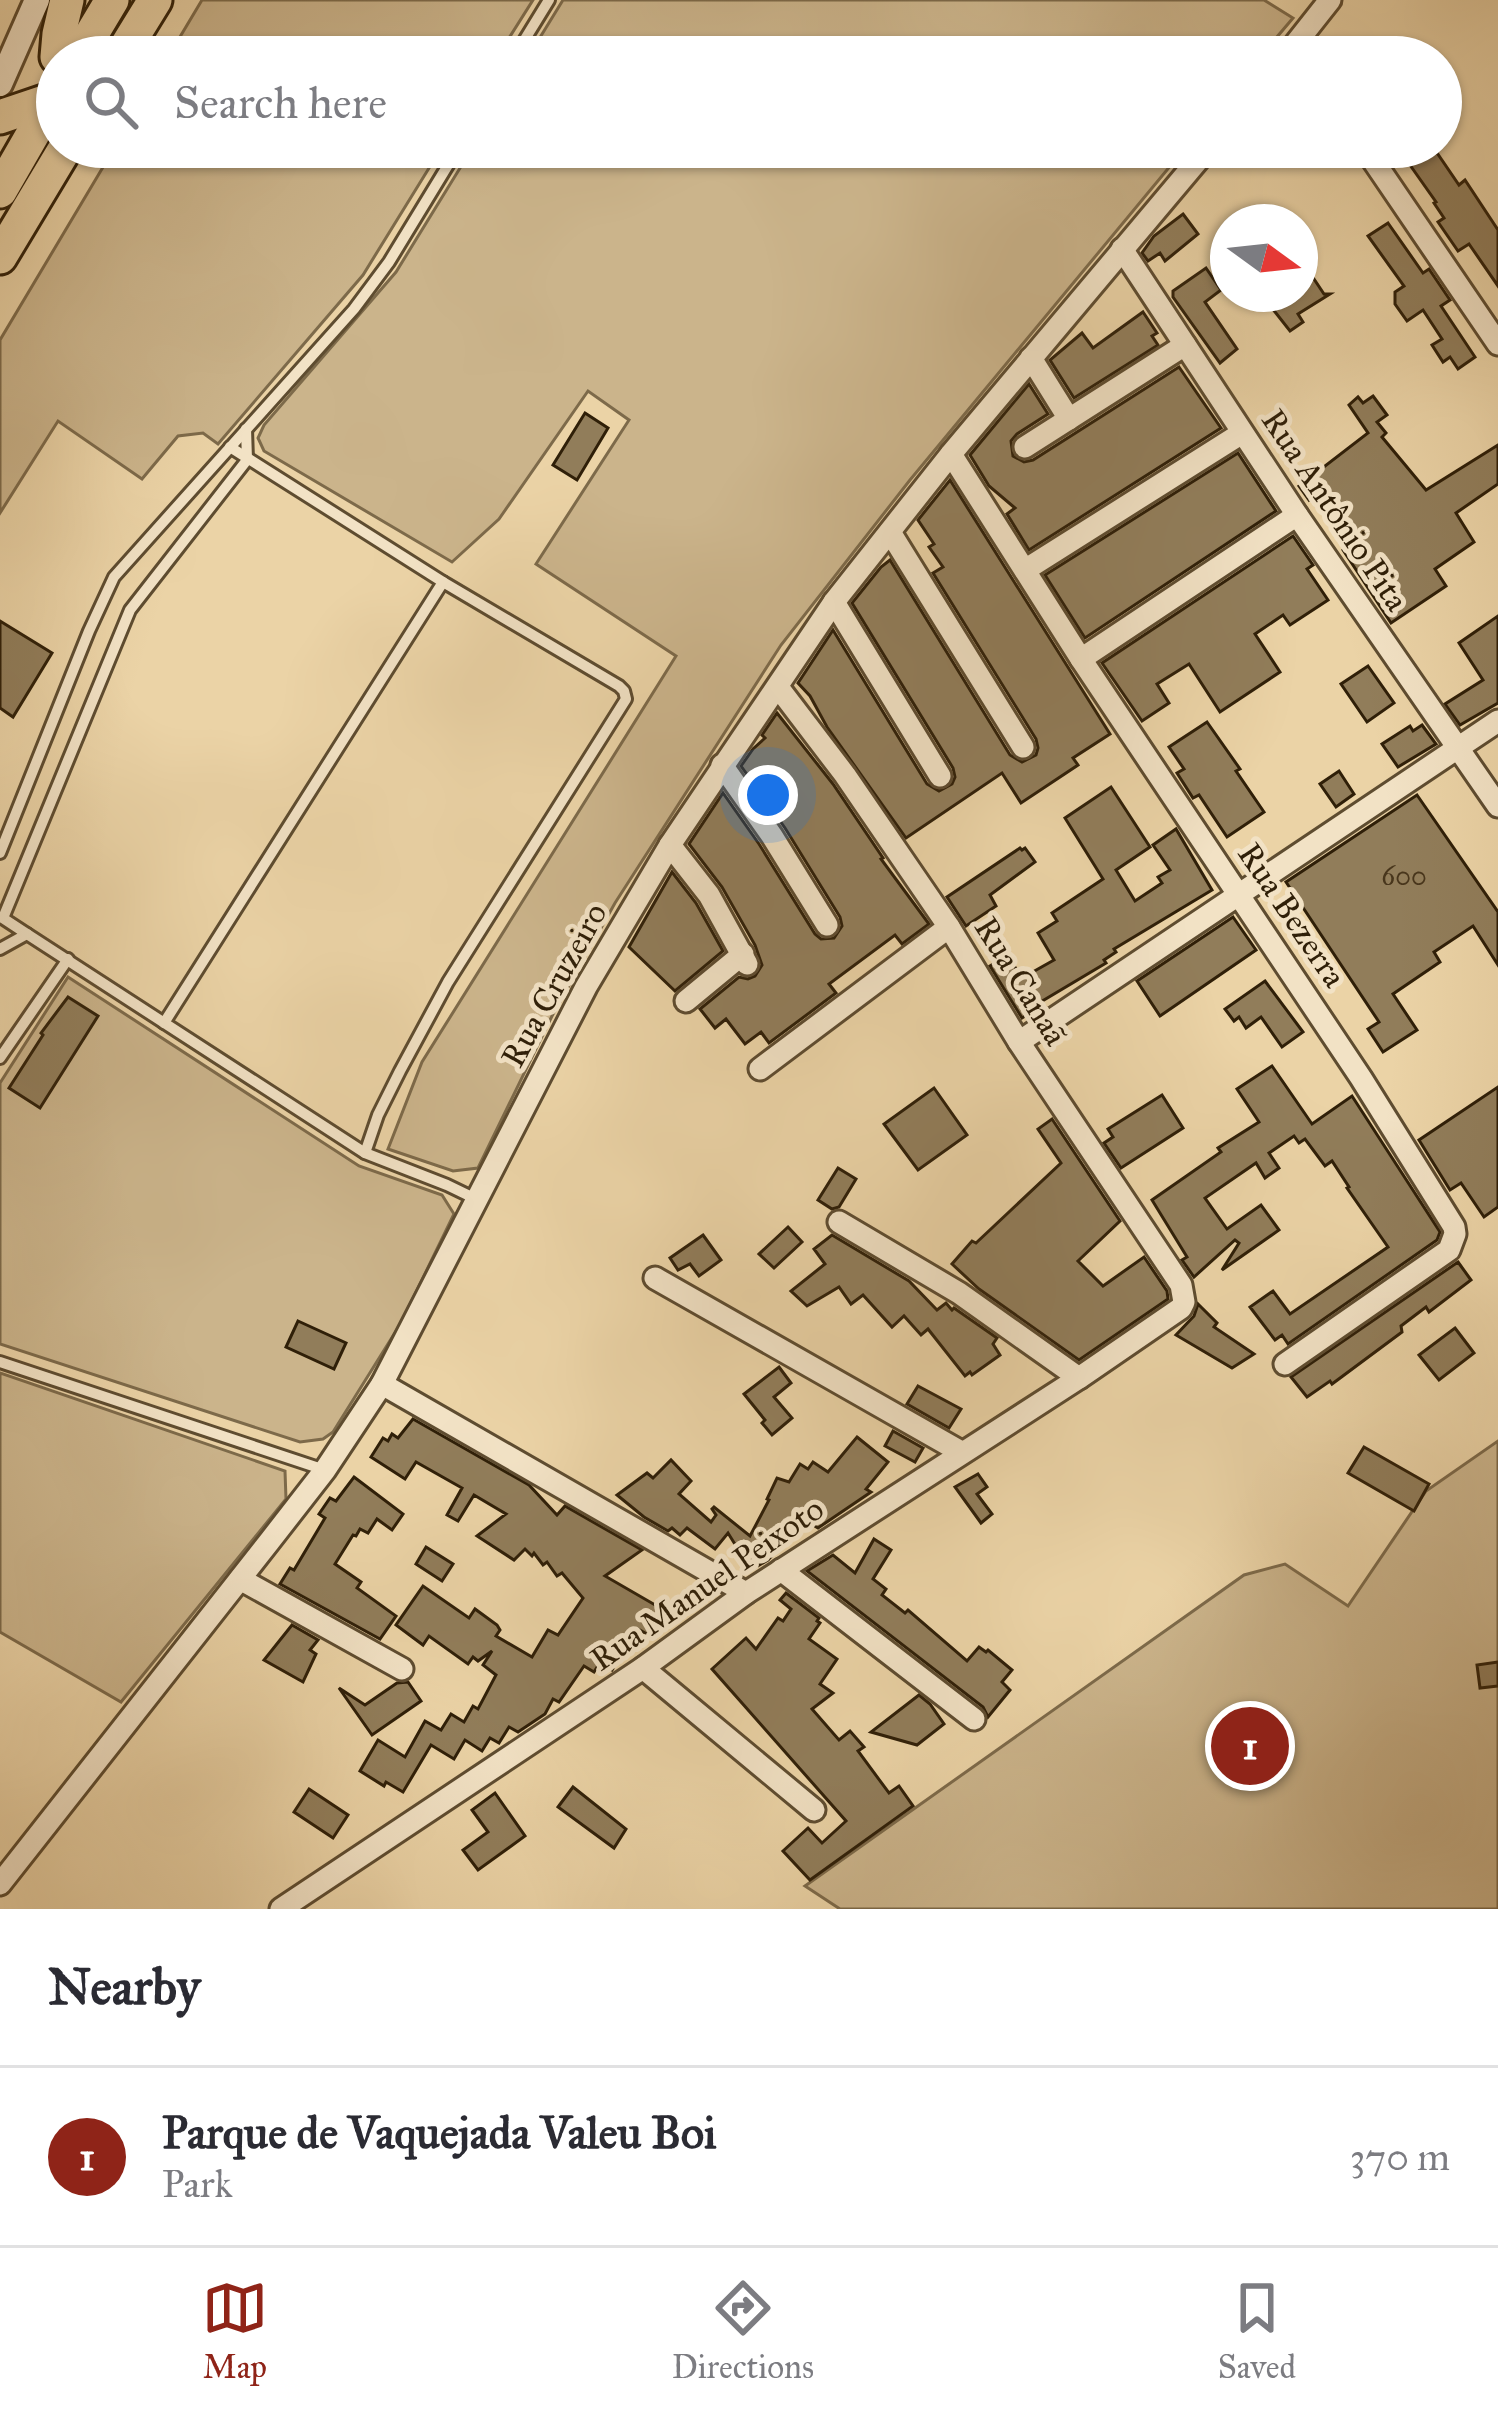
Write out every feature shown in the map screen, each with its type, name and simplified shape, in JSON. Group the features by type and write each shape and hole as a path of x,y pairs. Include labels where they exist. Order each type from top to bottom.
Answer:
{"highway":[{"path":"59,36 67,0"},
{"path":"91,36 112,0"},
{"path":"133,36 154,0"},
{"path":"0,117 36,103"},
{"path":"0,191 36,129"},
{"path":"0,257 53,168"}],"street":[{"path":"0,84 37,0"},
{"path":"1296,0 1324,7 1305,36"},
{"name":"Rua Cruzeiro","path":"0,1884 325,1470 382,1384 586,987 670,845 834,602 951,454 1191,168"},
{"path":"1378,168 1498,344"},
{"name":"Rua Antônio Pita","path":"1122,249 1297,515 1498,806"},
{"path":"1025,447 1185,345"},
{"path":"1031,358 1069,419"},
{"path":"1024,570 1242,433"},
{"name":"Rua Bezerra","path":"951,454 1450,1217 1455,1234 1449,1250 1285,1364"},
{"path":"1081,659 1297,515"},
{"path":"890,532 1023,747"},
{"path":"834,602 940,776"},
{"name":"Rua Canaã","path":"778,686 949,927 1180,1285 1184,1302 1171,1314"},
{"path":"1019,1042 1498,722"},
{"path":"722,765 827,925"},
{"path":"670,845 709,895 745,959 686,1001"},
{"path":"760,1069 949,927"},
{"path":"839,1222 959,1293 1079,1378"},
{"path":"655,1278 962,1452"},
{"name":"Rua Manuel Peixoto","path":"281,1909 643,1669 746,1593 1171,1314"},
{"path":"382,1384 746,1593"},
{"path":"781,1570 974,1720"},
{"path":"240,1579 402,1669"},
{"path":"643,1669 814,1810"}],"lane":[{"path":"527,36 549,0"},
{"path":"0,853 114,578 354,309 446,168"},
{"path":"246,429 248,460 130,610 2,917 364,1154 478,1200"},
{"path":"230,447 619,686 626,699 448,982 378,1114 364,1154"},
{"path":"164,1023 443,582"},
{"path":"0,949 28,934"},
{"path":"0,1058 68,959"},
{"path":"0,1362 325,1470"}],"shaded area":[{"path":"202,0 533,0 510,36 181,36"},
{"path":"563,0 1264,0 1293,18 1278,36 541,36"},
{"path":"102,168 429,168 363,275 218,444 203,433 178,436 142,479 58,421 0,513 0,340"},
{"path":"460,168 1169,168 910,480 781,645 615,903 552,1016 478,1168 453,1171 388,1149 422,1062 676,656 536,564 629,420 588,391 499,519 452,562 264,451 258,438 264,425 396,272"},
{"path":"68,977 359,1166 442,1195 454,1214 401,1323 333,1432 323,1439 300,1442 0,1344 0,1083"},
{"path":"0,1373 285,1471 286,1499 121,1702 0,1632"},
{"path":"1498,1441 1498,1909 840,1909 805,1886 1244,1575 1285,1564 1348,1606 1426,1491"}],"building":[{"path":"1412,168 1447,168 1459,185 1465,180 1498,230 1498,286 1469,244 1458,251 1438,222 1444,218"},
{"path":"1183,214 1198,234 1165,261 1160,253 1148,261 1142,253 1154,236"},
{"path":"1388,223 1423,273 1429,269 1450,300 1441,306 1475,357 1458,369 1450,357 1443,362 1432,345 1442,339 1423,310 1407,321 1395,304 1395,292 1404,286 1368,236"},
{"path":"1206,268 1210,298 1205,302 1237,349 1220,363 1173,291"},
{"path":"1143,312 1157,333 1152,336 1158,345 1074,398 1050,360 1082,333 1093,348"},
{"path":"1275,312 1301,312 1303,322 1290,331"},
{"path":"1179,367 1221,428 1029,550 1007,514 1015,508 989,486 970,455 1029,384 1048,414 1011,441 1013,456 1024,462"},
{"path":"1373,396 1387,415 1377,422 1386,433 1382,437 1426,490 1498,445 1498,484 1456,513 1474,542 1435,569 1446,586 1391,623 1343,550 1353,539 1341,521 1318,492 1309,500 1299,486 1368,433 1349,405 1358,397 1363,403"},
{"path":"585,413 608,428 577,480 553,465"},
{"path":"1238,453 1276,511 1085,638 1045,575"},
{"path":"950,480 1110,734 1073,758 1078,765 1021,803 1002,773 906,838 798,683 833,630 927,784 939,791 952,784 953,768 852,603 890,560 1010,755 1022,762 1036,755 1036,739 933,573 943,567 918,520"},
{"path":"1293,536 1313,565 1307,569 1328,600 1290,625 1283,615 1255,634 1280,672 1220,712 1189,664 1157,684 1169,703 1142,721 1102,663"},
{"path":"1498,616 1498,703 1460,725 1445,704 1483,680 1459,643"},
{"path":"0,621 52,653 13,717 0,708"},
{"path":"1368,666 1394,703 1367,722 1341,684"},
{"path":"777,713 833,784 929,924 902,944 895,935 829,984 836,993 769,1043 761,1032 745,1044 726,1019 715,1028 700,1009 739,977 755,976 762,965 722,887 689,844 723,793 815,934 821,939 834,938 842,926 785,828 741,766 765,738 762,735"},
{"path":"1207,722 1264,812 1227,837 1199,795 1193,798 1177,773 1184,769 1169,747"},
{"path":"1422,725 1436,744 1398,767 1382,744 1410,726 1413,731"},
{"path":"1339,771 1354,794 1336,807 1320,784"},
{"path":"1111,787 1150,847 1116,870 1135,901 1162,883 1158,877 1170,870 1153,845 1176,829 1212,890 1114,949 1106,963 1022,1018 990,966 1007,955 1022,978 1054,960 1038,933 1057,921 1052,913 1103,879 1065,818"},
{"path":"1417,795 1498,912 1498,965 1473,926 1434,952 1440,962 1393,994 1417,1030 1383,1052 1368,1029 1379,1022 1286,882"},
{"path":"1020,848 1035,862 990,895 996,906 966,926 947,897"},
{"path":"672,872 723,951 675,991 629,947"},
{"path":"1233,917 1256,950 1160,1016 1137,981"},
{"path":"1265,981 1303,1032 1282,1047 1261,1017 1246,1028 1225,1009"},
{"path":"68,997 98,1016 40,1108 9,1088"},
{"path":"1272,1066 1312,1124 1352,1096 1440,1232 1437,1240 1288,1344 1282,1335 1275,1340 1250,1307 1273,1291 1290,1314 1388,1247 1332,1161 1325,1166 1305,1139 1299,1143 1294,1136 1269,1153 1279,1168 1265,1178 1256,1163 1205,1198 1227,1229 1261,1205 1279,1230 1222,1270 1239,1243 1235,1240 1194,1277 1152,1200 1259,1122 1237,1089"},
{"path":"1498,1087 1498,1207 1484,1217 1461,1183 1450,1190 1419,1140"},
{"path":"934,1088 967,1135 918,1170 884,1124"},
{"path":"1162,1095 1183,1128 1121,1168 1104,1143 1113,1137 1108,1129"},
{"path":"1052,1119 1120,1221 1078,1261 1103,1286 1144,1257 1168,1299 1079,1360 979,1289 952,1264 1061,1163 1038,1129"},
{"path":"838,1168 856,1179 839,1207 832,1209 818,1200"},
{"path":"788,1227 802,1242 774,1268 759,1254"},
{"path":"703,1235 721,1260 699,1276 690,1264 678,1270 670,1258"},
{"path":"832,1235 909,1281 937,1310 946,1303 997,1338 993,1344 1000,1355 965,1376 928,1329 921,1335 904,1316 892,1327 863,1295 851,1304 839,1287 807,1306 791,1291 825,1264 814,1249"},
{"path":"1458,1262 1471,1280 1429,1312 1426,1307 1401,1326 1402,1332 1332,1384 1307,1397 1291,1377"},
{"path":"1198,1304 1217,1323 1214,1327 1254,1354 1232,1368 1176,1335 1194,1316"},
{"path":"298,1321 346,1343 334,1369 286,1347"},
{"path":"1455,1328 1474,1353 1439,1380 1419,1355"},
{"path":"779,1367 791,1383 774,1397 792,1418 772,1435 744,1394"},
{"path":"918,1386 961,1409 949,1428 907,1404"},
{"path":"413,1419 529,1485 557,1515 565,1506 642,1550 605,1576 669,1613 654,1638 638,1629 612,1670 599,1664 594,1672 584,1666 559,1702 553,1699 545,1714 518,1732 509,1727 499,1743 490,1738 482,1751 465,1740 454,1759 431,1745 403,1792 360,1771 378,1740 405,1757 425,1721 441,1730 451,1714 464,1722 473,1706 478,1709 496,1675 483,1665 492,1651 478,1661 473,1657 468,1664 429,1636 423,1645 396,1625 423,1586 469,1618 475,1609 497,1625 496,1636 532,1657 548,1630 558,1635 583,1598 562,1573 557,1576 534,1553 525,1549 514,1560 477,1536 506,1514 474,1495 458,1521 447,1515 462,1488 416,1462 405,1479 371,1457 383,1438 388,1441 392,1434 398,1438"},
{"path":"893,1431 923,1448 915,1462 885,1446"},
{"path":"857,1437 888,1462 866,1489 871,1492 818,1528 806,1521 796,1538 791,1535 768,1560 751,1570 728,1533 715,1549 687,1528 680,1535 672,1528 668,1531 617,1495 647,1473 653,1478 671,1460 691,1481 679,1494 711,1522 714,1507 750,1536 777,1478 789,1482 800,1464 808,1469 813,1462 828,1472"},
{"path":"1364,1447 1429,1484 1414,1511 1348,1473"},
{"path":"978,1474 987,1487 977,1494 992,1514 981,1523 955,1487"},
{"path":"354,1477 403,1514 392,1530 377,1519 368,1533 360,1529 335,1564 361,1582 357,1588 396,1616 380,1639 280,1584 290,1568 294,1570 325,1518 319,1514 330,1498 336,1501"},
{"path":"874,1539 891,1550 873,1579 886,1589 882,1595 905,1613 908,1610 967,1661 979,1647 1012,1670 1002,1682 1010,1690 988,1717 983,1707 807,1571 833,1555 855,1573"},
{"path":"426,1547 453,1564 442,1581 416,1564"},
{"path":"786,1593 819,1618 809,1639 837,1659 820,1684 833,1693 812,1709 839,1740 850,1731 864,1747 858,1751 889,1793 899,1786 913,1806 810,1880 783,1851 808,1828 822,1843 846,1821 712,1669 746,1638 756,1649 778,1618 783,1621 791,1609 780,1600"},
{"path":"292,1625 318,1640 310,1650 316,1654 303,1682 264,1660"},
{"path":"1498,1662 1498,1686 1480,1688 1477,1665"},
{"path":"408,1682 421,1701 372,1735 339,1688 365,1705 397,1683"},
{"path":"919,1695 944,1724 917,1745 871,1732"},
{"path":"573,1787 626,1829 614,1848 558,1807"},
{"path":"309,1789 348,1815 333,1838 294,1812"},
{"path":"495,1793 525,1836 478,1870 463,1850 488,1832 472,1810"}],"place":[{"name":"Parque de Vaquejada Valeu Boi","path":"1250,1746"}]}
